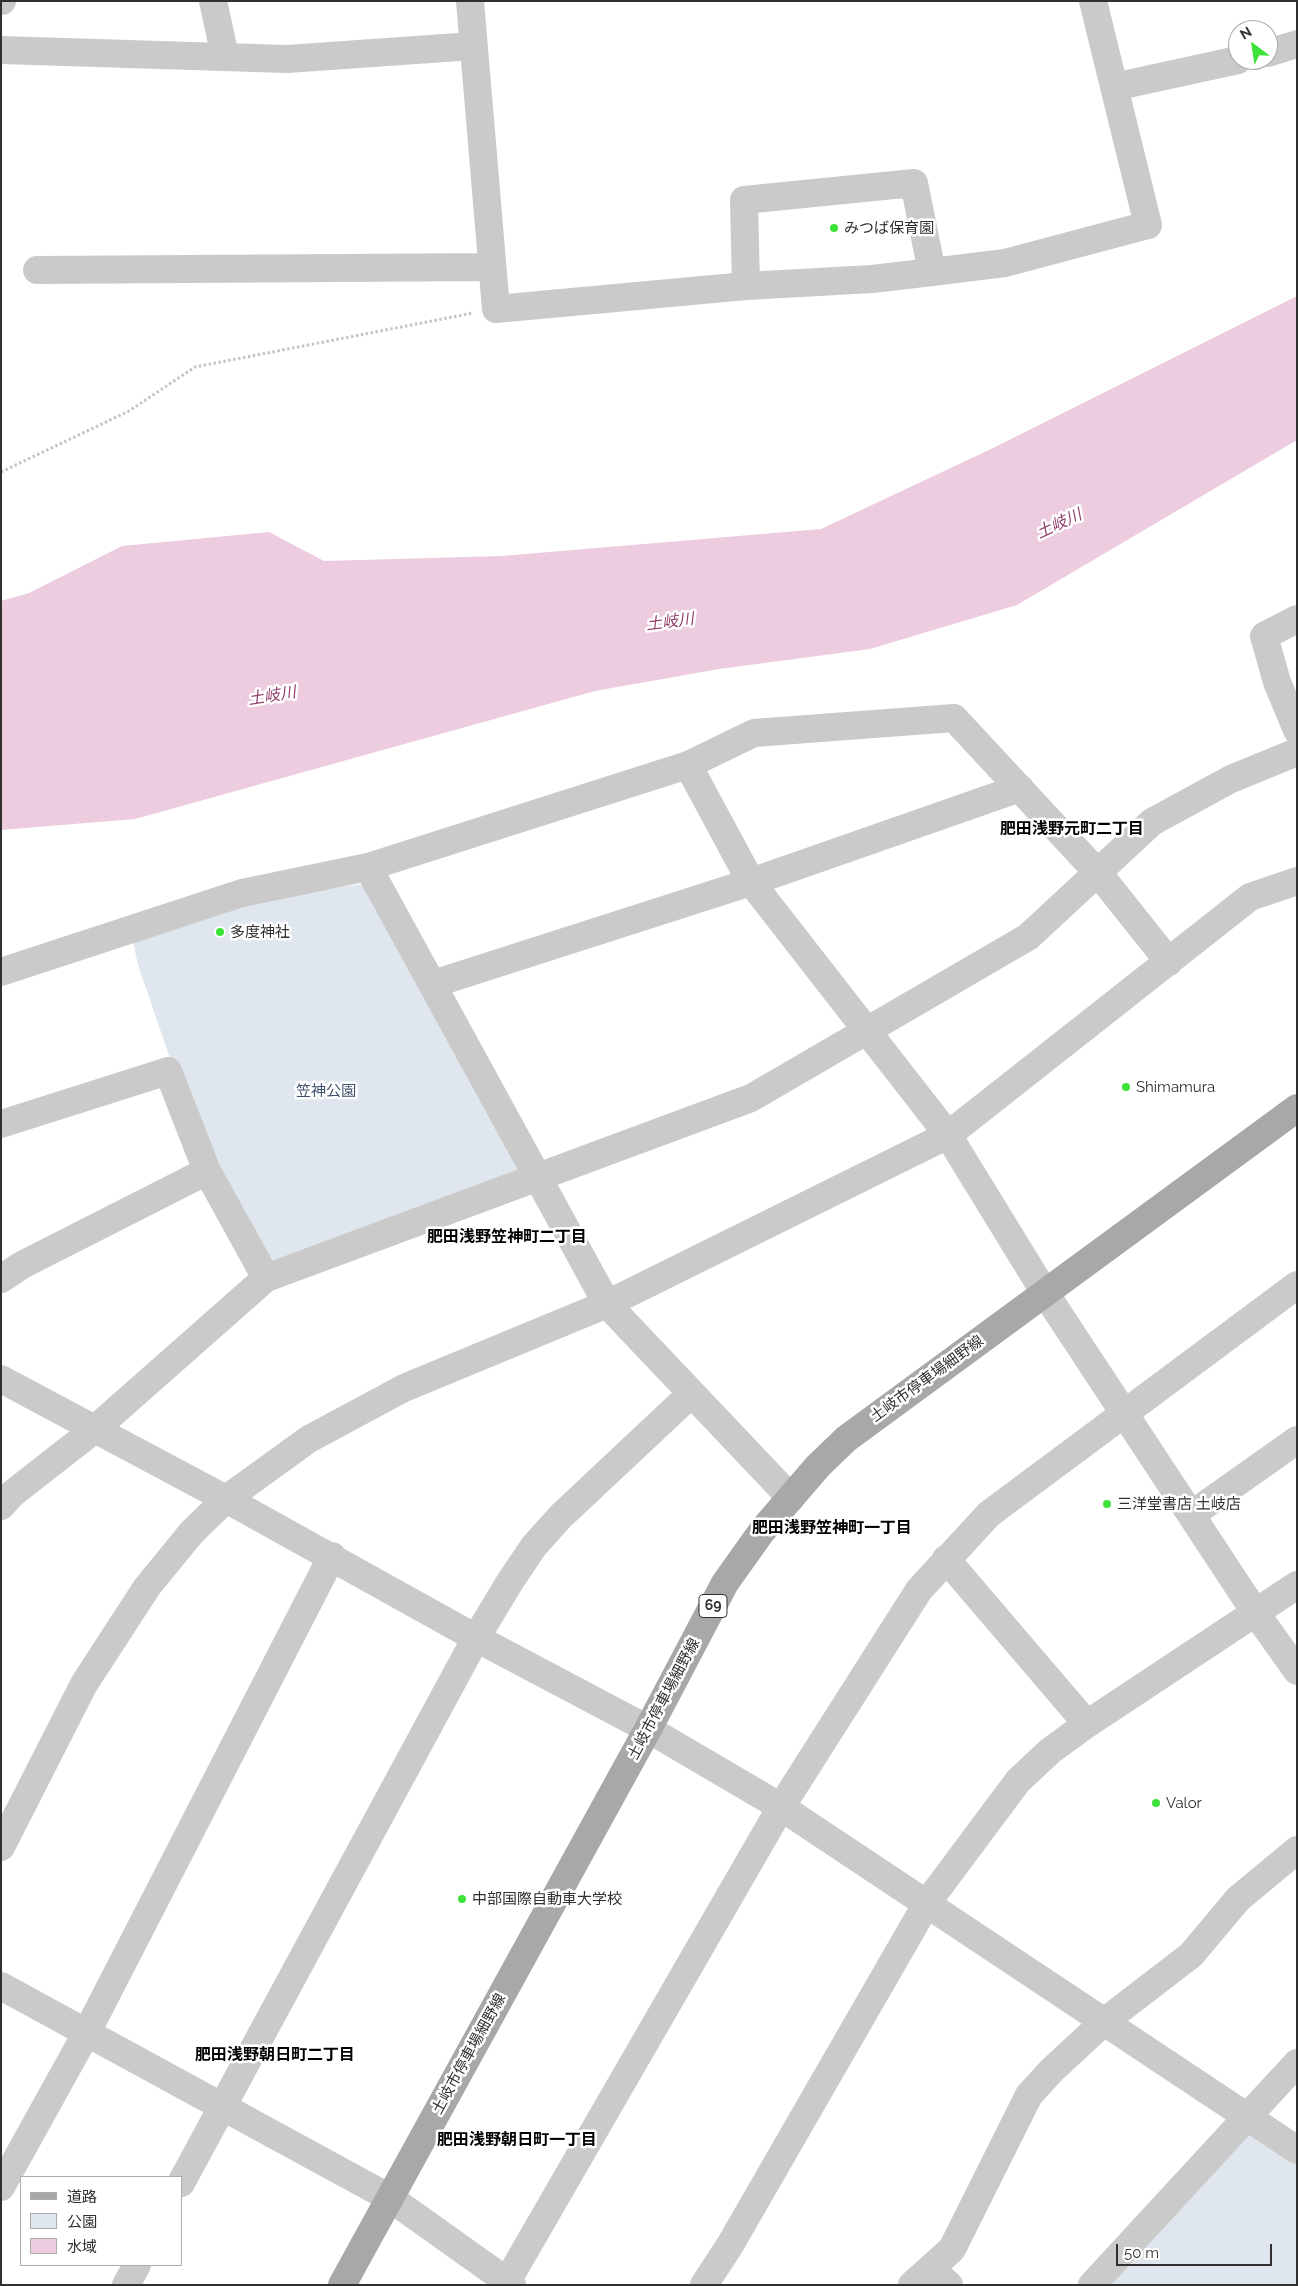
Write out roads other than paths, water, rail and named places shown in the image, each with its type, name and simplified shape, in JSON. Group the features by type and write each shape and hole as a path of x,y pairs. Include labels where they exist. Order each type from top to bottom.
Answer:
{"main road":[{"name":"土岐市停車場細野線","path":"342,2285 648,1729 725,1583 762,1531 846,1439 1297,1108"}],"street":[{"path":"213,1 225,56"},
{"path":"470,1 496,309 746,286 872,279 1006,263 1148,226 1093,1"},
{"path":"1278,50 1297,44"},
{"path":"1,50 287,59 473,46"},
{"path":"1114,86 1228,62"},
{"path":"746,286 744,200 914,183 932,272"},
{"path":"37,270 492,267"},
{"path":"1297,619 1264,636 1278,682 1297,730"},
{"path":"1,972 242,893 368,868 688,765 754,733 954,718 1099,874 1169,962"},
{"path":"1,1506 12,1494 95,1429 266,1278 751,1098 1028,937 1099,874 1152,822 1231,779 1297,752"},
{"path":"688,765 751,882 948,1135 1045,1293 1255,1612 1297,1672"},
{"path":"433,984 751,882 1020,788"},
{"path":"368,868 607,1304 791,1498"},
{"path":"1,1847 90,1676 147,1587 192,1532 226,1498 309,1439 404,1388 607,1304 948,1135 1250,897 1297,881"},
{"path":"1,1124 168,1071 208,1170 266,1278"},
{"path":"1,1279 22,1265 208,1170"},
{"path":"1,1986 390,2198 508,2284 781,1807 920,1590 946,1559 989,1514 1297,1285"},
{"path":"1,1379 226,1498 476,1638 648,1729 781,1807 1105,2020 1246,2118 1297,2150"},
{"path":"182,2181 476,1638 511,1580 534,1546 560,1517 691,1394"},
{"path":"1191,1515 1297,1440"},
{"path":"1,2187 86,2032 332,1556"},
{"path":"946,1559 1087,1724"},
{"path":"704,2285 735,2236 926,1902 1018,1781 1050,1751 1087,1724 1297,1585"},
{"path":"931,2280 952,2249 1029,2095 1052,2070 1105,2020 1191,1955 1238,1899 1297,1850"},
{"path":"1092,2285 1297,2063"},
{"path":"126,2285 136,2266"}],"water":[{"name":"土岐川","path":"1297,296 1297,440 1017,605 870,649 719,669 595,691 135,819 1,830 1,601 29,593 122,546 269,532 324,561 502,556 821,529 991,449"}],"place":[{"name":"みつば保育園","path":"834,228"},
{"name":"多度神社","path":"220,932"},
{"name":"Shimamura","path":"1126,1087"},
{"name":"三洋堂書店 土岐店","path":"1107,1504"},
{"name":"Valor","path":"1156,1803"},
{"name":"中部国際自動車大学校","path":"462,1899"}],"district":[{"name":"肥田浅野元町二丁目","path":"1072,829"},
{"name":"肥田浅野笠神町二丁目","path":"507,1237"},
{"name":"肥田浅野笠神町一丁目","path":"832,1528"},
{"name":"肥田浅野朝日町二丁目","path":"275,2055"},
{"name":"肥田浅野朝日町一丁目","path":"517,2140"}],"park label":[{"name":"笠神公園","path":"326,1091"}]}
